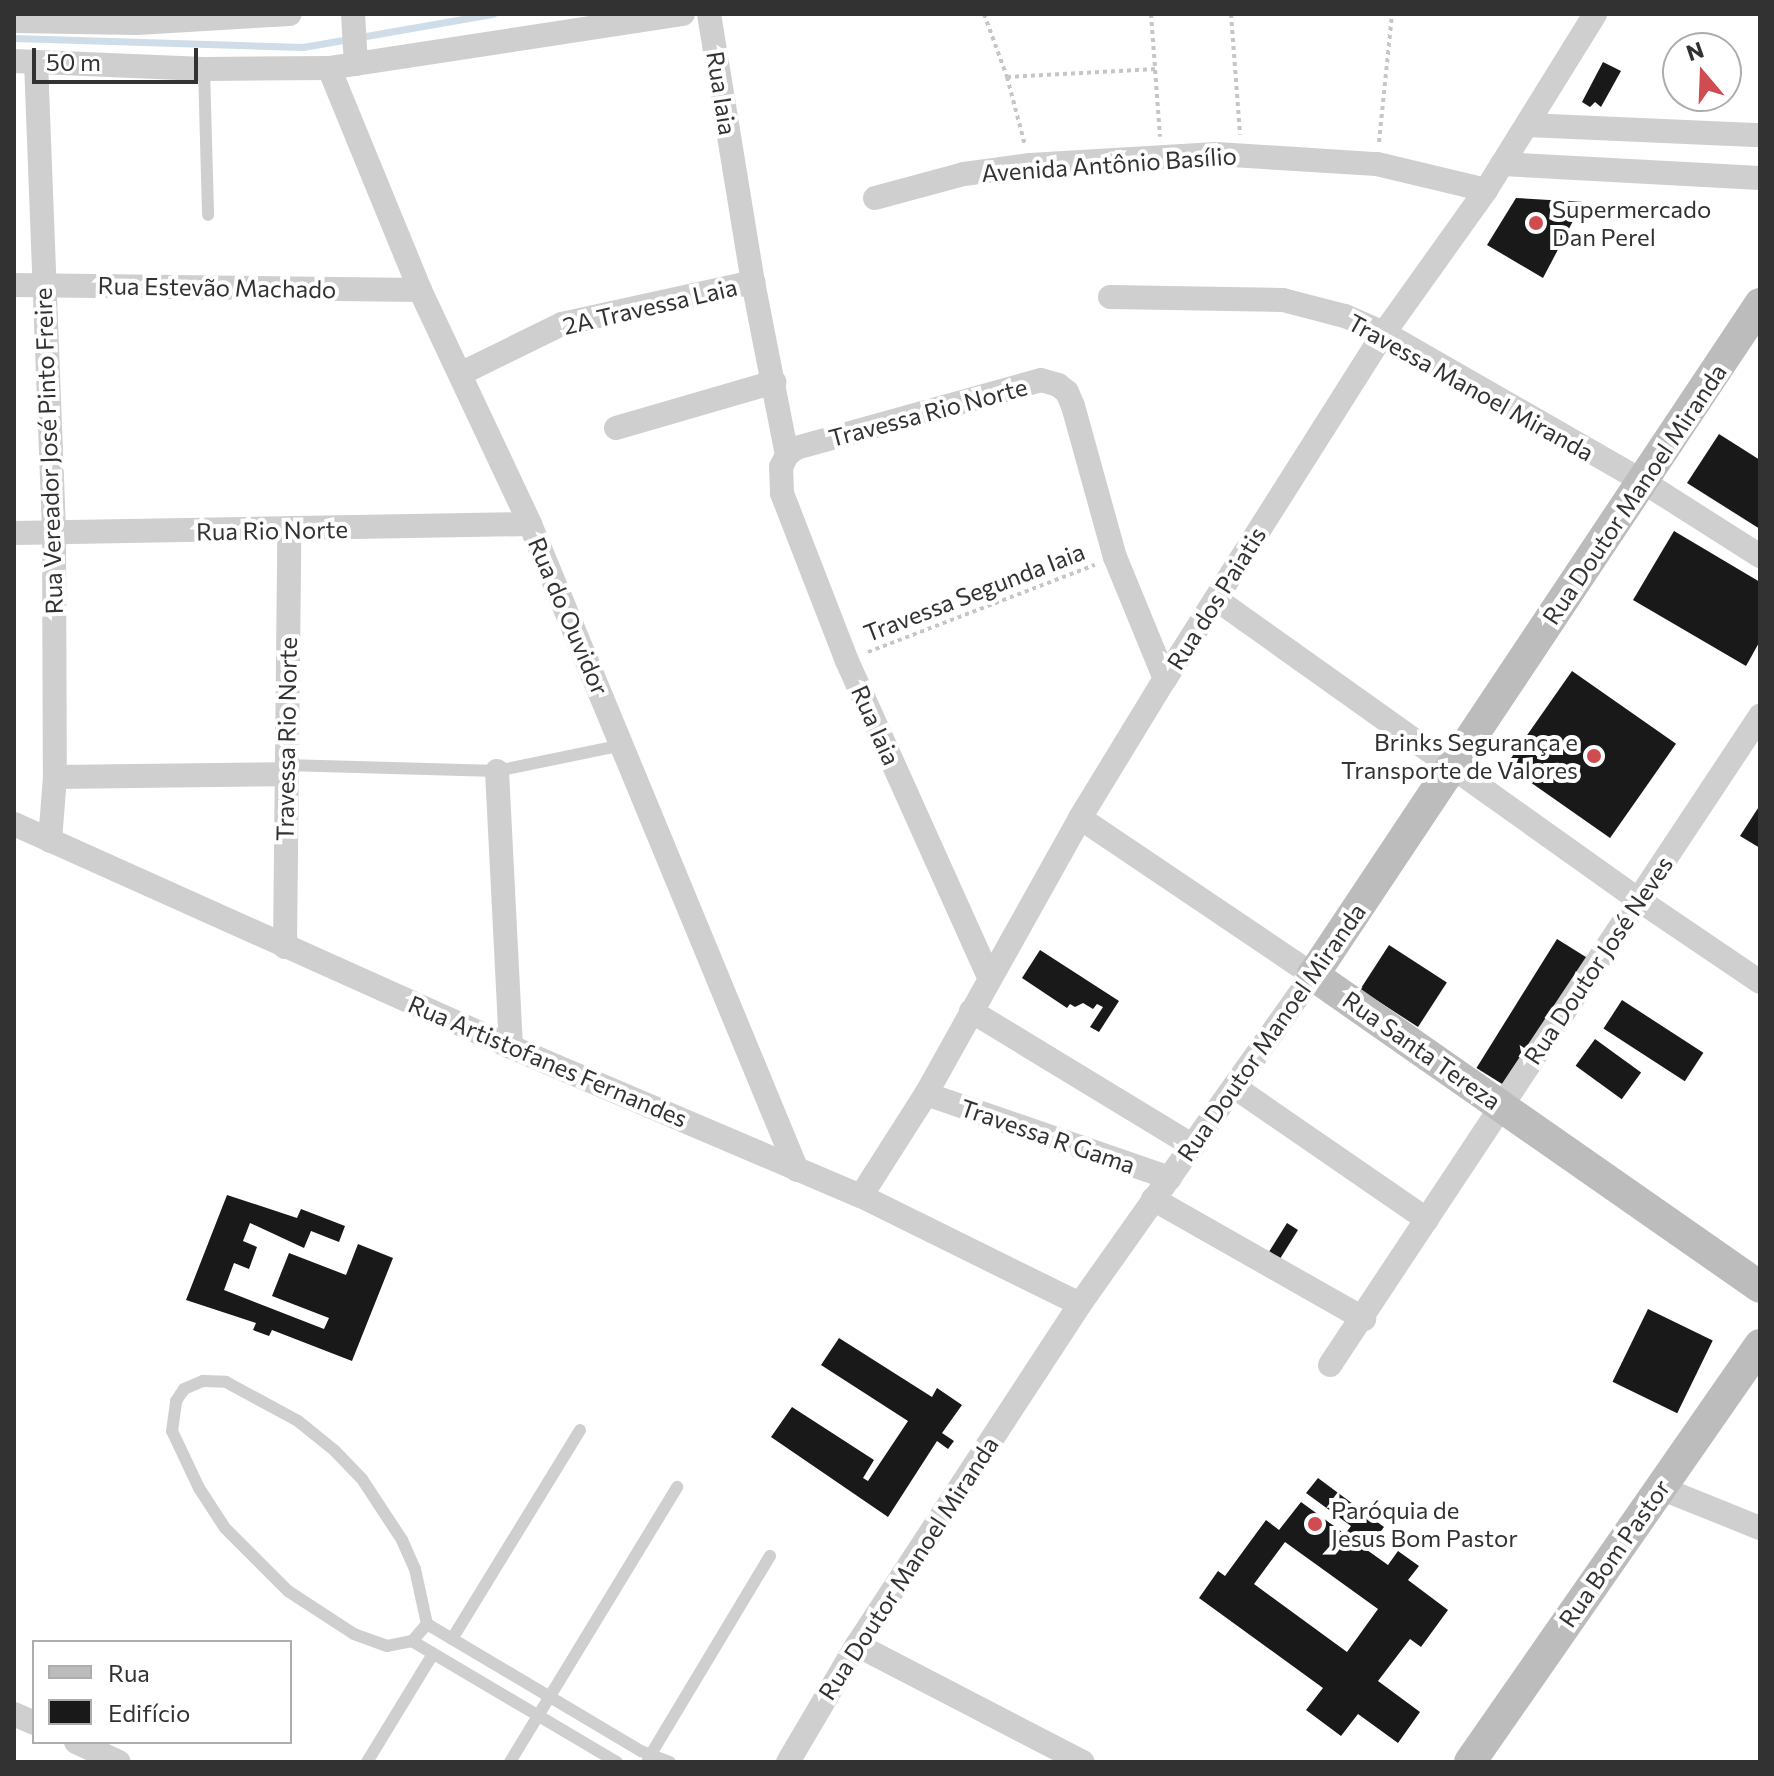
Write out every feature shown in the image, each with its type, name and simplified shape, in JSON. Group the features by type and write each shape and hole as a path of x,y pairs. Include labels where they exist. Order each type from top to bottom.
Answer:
{"street":[{"path":"14,21 290,14"},
{"path":"25,62 204,69 329,68 356,60 683,14"},
{"name":"Rua Iaia","path":"709,14 753,282 774,382 784,461 782,493 847,661 989,977"},
{"name":"Rua dos Paiatis","path":"861,1196 926,1094 1080,818 1165,679 1384,333 1486,190 1595,14"},
{"path":"353,16 356,60"},
{"name":"Rua Vereador José Pinto Freire","path":"25,62 43,285 54,534 55,777 50,841"},
{"name":"Rua do Ouvidor","path":"329,68 420,290 530,524 797,1170"},
{"path":"1527,125 1760,135"},
{"name":"Avenida Antônio Basílio","path":"875,198 964,174 1030,165 1162,155 1241,154 1377,164 1486,190"},
{"path":"1502,164 1760,178"},
{"name":"2A Travessa Laia","path":"460,374 562,324 753,282"},
{"name":"Rua Estevão Machado","path":"14,285 420,290"},
{"name":"Travessa Manoel Miranda","path":"1110,297 1283,300 1345,316 1384,333 1642,481 1760,556"},
{"name":"Rua Doutor Manoel Miranda","path":"788,1762 857,1645 1080,1304 1236,1088 1313,975 1760,304"},
{"name":"Travessa Rio Norte","path":"784,461 796,448 1041,380 1058,385 1067,392 1073,406 1115,557"},
{"path":"616,428 774,382"},
{"name":"Rua Rio Norte","path":"14,533 289,531 530,524"},
{"name":"Travessa Rio Norte","path":"285,947 289,531"},
{"path":"1115,557 1165,679"},
{"path":"1216,599 1639,900 1760,982"},
{"name":"Rua Doutor José Neves","path":"1330,1365 1364,1319 1760,716"},
{"path":"55,777 285,769"},
{"path":"497,771 511,1047"},
{"name":"Rua Santa Tereza","path":"1080,818 1502,1105 1760,1287"},
{"name":"Rua Artistofanes Fernandes","path":"14,824 511,1047 861,1196 1080,1304"},
{"path":"971,1011 1193,1146"},
{"path":"1236,1088 1427,1220"},
{"name":"Travessa R Gama","path":"926,1094 1170,1178"},
{"path":"1153,1199 1364,1319"},
{"name":"Rua Bom Pastor","path":"1470,1762 1658,1487 1760,1345"},
{"path":"1658,1487 1760,1528"},
{"path":"857,1645 1082,1762"},
{"path":"80,1744 119,1762"}],"lane":[{"path":"204,69 208,215"},
{"path":"285,769 497,771 623,745"},
{"path":"427,1624 412,1641 387,1646 354,1634 288,1591 252,1558 225,1528 199,1488 172,1431 176,1401 184,1389 203,1381 226,1382 298,1421 334,1450 362,1479 402,1540 415,1569 427,1624 648,1758 670,1762"},
{"path":"452,1639 580,1430"},
{"path":"510,1762 677,1487"},
{"path":"648,1758 770,1556"},
{"path":"412,1641 617,1762"},
{"path":"367,1762 433,1654"}],"path":[{"path":"984,14 1007,77 1030,165"},
{"path":"1151,14 1162,155"},
{"path":"1231,14 1241,154"},
{"path":"1377,164 1392,14"},
{"path":"1007,77 1156,69"},
{"name":"Travessa Segunda Iaia","path":"847,661 1115,557"}],"building":[{"path":"1603,62 1621,71 1601,107 1595,102 1590,107 1582,102"},
{"name":"Supermercado Dan Perel","path":"1516,198 1583,202 1543,278 1487,245"},
{"path":"1719,434 1760,460 1760,529 1687,483"},
{"path":"1674,531 1760,582 1760,641 1746,666 1633,600"},
{"name":"Brinks Segurança e Transporte de Valores","path":"1572,671 1676,744 1610,838 1506,765"},
{"path":"1760,805 1760,848 1740,836"},
{"path":"1557,939 1588,958 1507,1087 1476,1068"},
{"path":"1389,945 1447,983 1418,1027 1360,989"},
{"path":"1040,950 1119,1001 1099,1032 1090,1027 1103,1007 1097,1004 1093,1009 1083,1003 1075,1007 1070,1004 1067,1008 1022,978"},
{"path":"1622,1000 1703,1053 1685,1081 1603,1029"},
{"path":"1595,1039 1641,1073 1622,1099 1576,1066"},
{"path":"227,1195 297,1218 301,1209 345,1226 339,1242 311,1231 304,1248 250,1223 243,1241 257,1247 249,1269 234,1263 224,1290 324,1329 329,1318 272,1296 289,1253 346,1275 358,1244 393,1258 352,1361 272,1330 269,1336 253,1330 256,1323 186,1300"},
{"path":"1287,1223 1298,1230 1276,1265 1265,1258"},
{"path":"1648,1309 1713,1341 1677,1413 1612,1382"},
{"path":"839,1338 932,1397 937,1388 962,1405 942,1433 954,1441 948,1449 937,1441 888,1517 771,1437 792,1407 874,1460 863,1478 868,1481 908,1421 821,1365"},
{"path":"1318,1478 1384,1527 1367,1550 1388,1565 1398,1551 1419,1566 1408,1580 1448,1610 1421,1647 1410,1639 1378,1681 1420,1712 1398,1743 1358,1714 1341,1736 1306,1710 1323,1688 1199,1598 1218,1571 1225,1576 1266,1520 1279,1530 1301,1502 1345,1534 1351,1526 1306,1493","holes":["1285,1542 1378,1609 1347,1652 1254,1584"]}],"waterway":[{"path":"14,38 303,47 493,14"}],"place":[{"name":"Supermercado Dan Perel","path":"1536,223"},
{"name":"Brinks Segurança e Transporte de Valores","path":"1594,756"},
{"name":"Paróquia de Jesus Bom Pastor","path":"1315,1524"}]}
